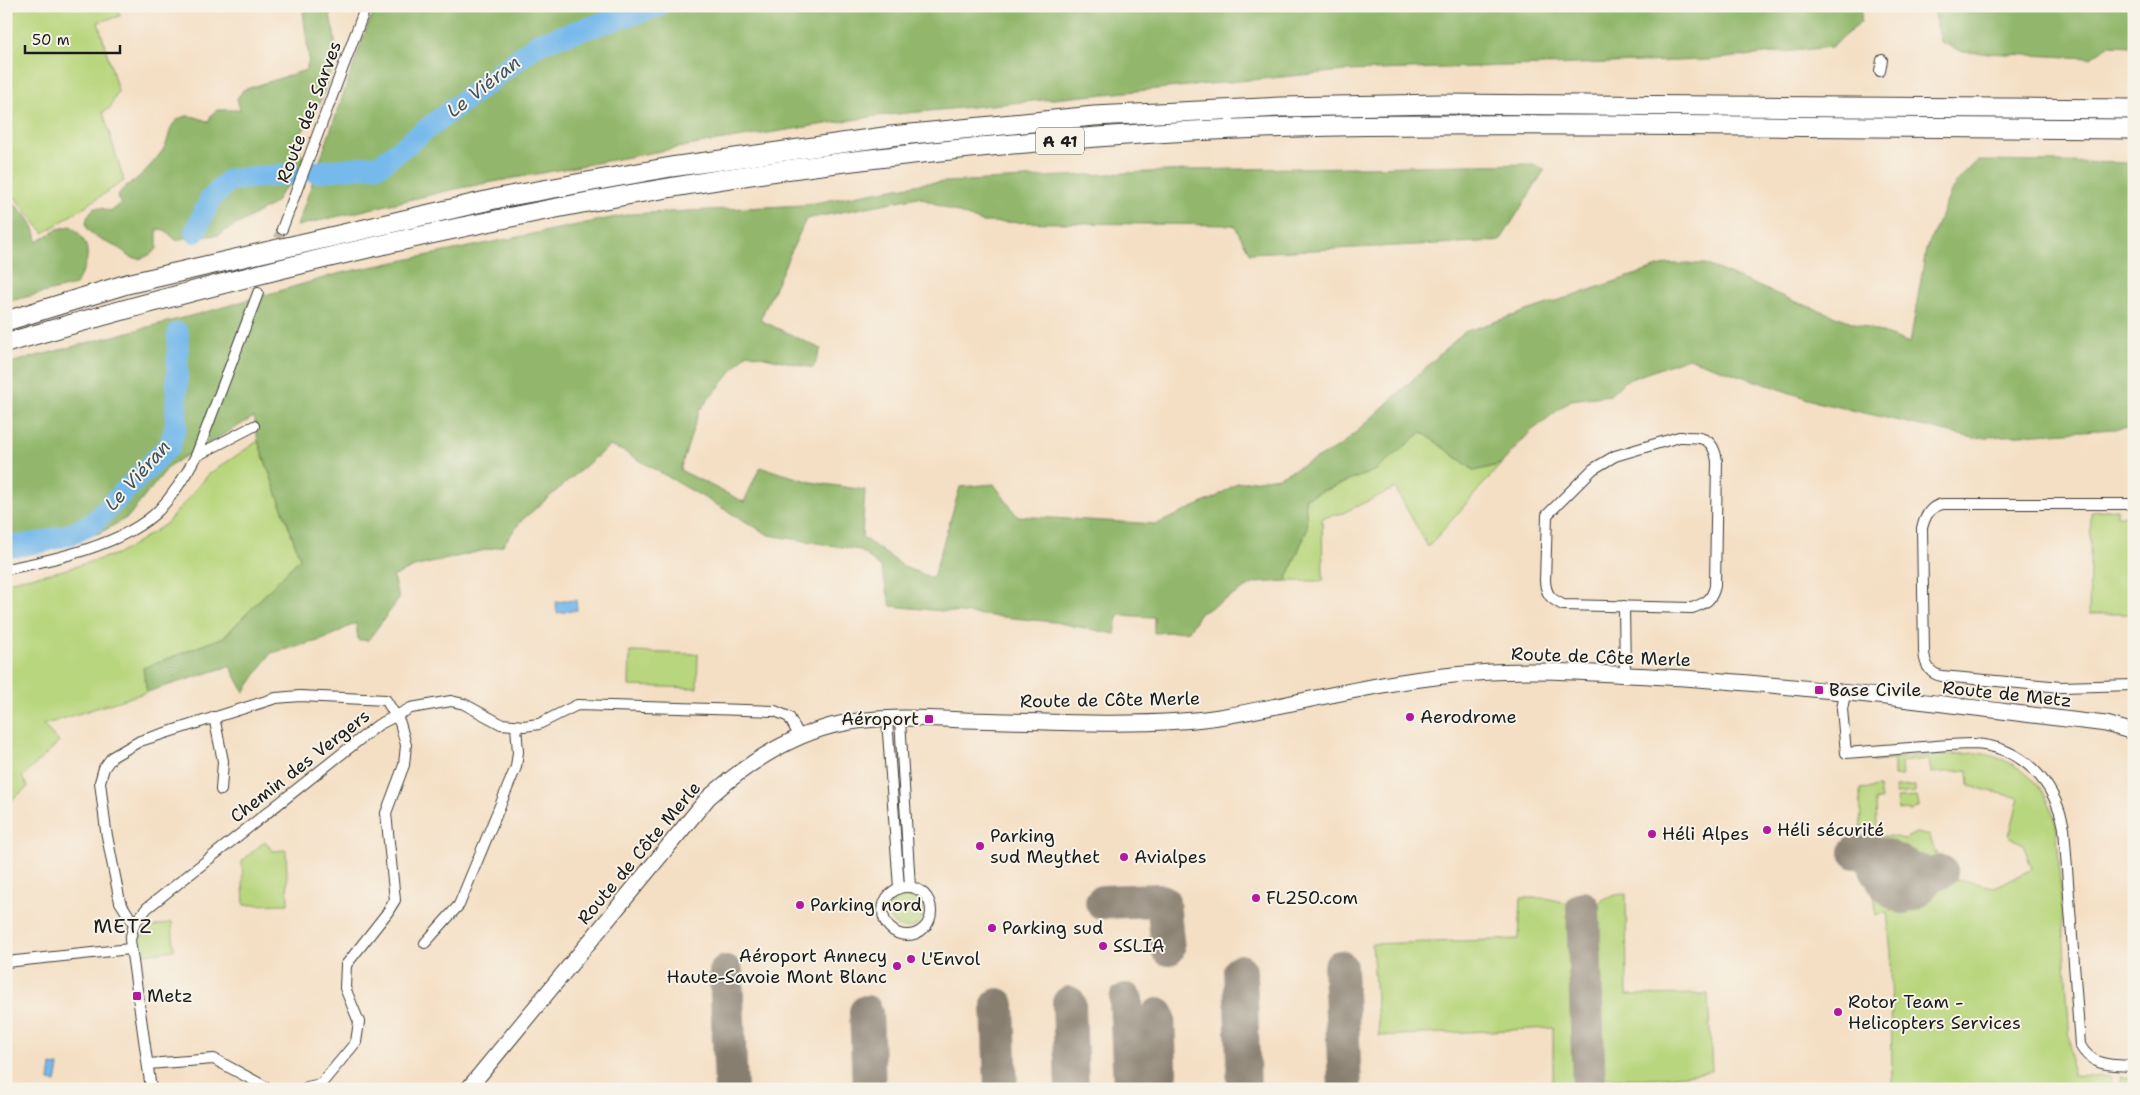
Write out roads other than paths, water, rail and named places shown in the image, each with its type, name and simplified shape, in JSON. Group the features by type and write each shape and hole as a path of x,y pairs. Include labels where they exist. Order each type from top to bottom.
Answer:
{"highway":[{"name":"A 41","path":"6,321 128,284 499,198 671,167 900,135 1094,116 1281,107 1460,104 2134,109"},
{"name":"A 41","path":"6,344 134,306 504,218 671,187 903,155 1099,137 1288,127 1452,124 2134,129"}],"main road":[{"name":"Route de Côte Merle","path":"468,1089 708,798 756,760 800,737 840,724 894,719 1085,722 1182,721 1231,715 1400,681 1555,670 1755,683 1904,701"},
{"name":"Route de Metz","path":"1904,701 2106,724 2134,732"},
{"name":"Route de Metz","path":"2106,724 2134,720"}],"street":[{"name":"Route des Sarves","path":"282,229 366,6"},
{"path":"1880,71 1882,60"},
{"path":"6,569 56,559 106,542 136,527 158,510 186,475 196,456 258,293"},
{"path":"196,456 254,426"},
{"path":"1679,437 1698,437 1708,441 1715,449 1717,461 1715,586 1712,597 1704,604 1692,608 1624,606 1563,605 1552,600 1546,592 1545,581 1547,515 1593,469 1615,456 1679,437"},
{"path":"2134,504 1943,504 1937,505 1927,513 1922,528 1924,652 1927,666 1931,672 1942,676 2061,687 2113,684 2134,685"},
{"path":"1624,606 1624,675"},
{"path":"1845,694 1842,709 1846,753 1983,745 2015,756 2032,768 2046,783 2057,801 2064,828 2080,1045 2089,1057 2102,1064 2134,1066"},
{"path":"151,1089 130,948 130,935 134,924 120,902 109,854 101,774 107,762 130,745 276,698 300,696 382,698 395,714 426,704 444,701 464,704 501,724 516,726 539,724 577,705 775,710 784,714 792,721 800,737"},
{"name":"Chemin des Vergers","path":"134,924 147,908 316,772 395,714 405,737 407,752 386,813 395,900 346,966 345,988 359,1022 356,1042 320,1084 307,1088"},
{"path":"214,717 224,761 221,790"},
{"path":"894,719 910,887"},
{"path":"894,719 899,888"},
{"path":"425,943 459,905 516,767 518,752 516,726"},
{"path":"910,887 923,893 927,899 930,911 924,927 916,932 907,934 891,928 884,919 883,911 886,898 899,888 910,887"},
{"path":"6,962 130,948"},
{"path":"148,1064 214,1059 264,1086"}],"water":[{"path":"576,600 577,610 557,613 556,602"},
{"path":"51,1065 59,1066 56,1082 49,1081"}],"waterway":[{"name":"Le Viéran","path":"315,172 380,165 539,43 659,6"},
{"name":"Le Viéran","path":"195,232 210,200 229,180 291,174"},
{"name":"Le Viéran","path":"6,544 16,546 42,542 74,533 94,522 170,445 176,426 178,333"}],"tunnel":[{"path":"273,252 282,229"}],"place":[{"name":"Base Civile","path":"1819,690"},
{"name":"Aerodrome","path":"1410,717"},
{"name":"Aéroport","path":"929,719"},
{"name":"Héli sécurité","path":"1767,830"},
{"name":"Héli Alpes","path":"1652,834"},
{"name":"Parking sud Meythet","path":"980,846"},
{"name":"Avialpes","path":"1124,857"},
{"name":"FL250.com","path":"1256,898"},
{"name":"Parking nord","path":"800,905"},
{"name":"Parking sud","path":"992,928"},
{"name":"SSLIA","path":"1103,946"},
{"name":"L'Envol","path":"911,959"},
{"name":"Aéroport Annecy Haute-Savoie Mont Blanc","path":"897,966"},
{"name":"Metz","path":"137,996"},
{"name":"Rotor Team - Helicopters Services","path":"1838,1012"}],"district":[{"name":"METZ","path":"123,926"}]}
